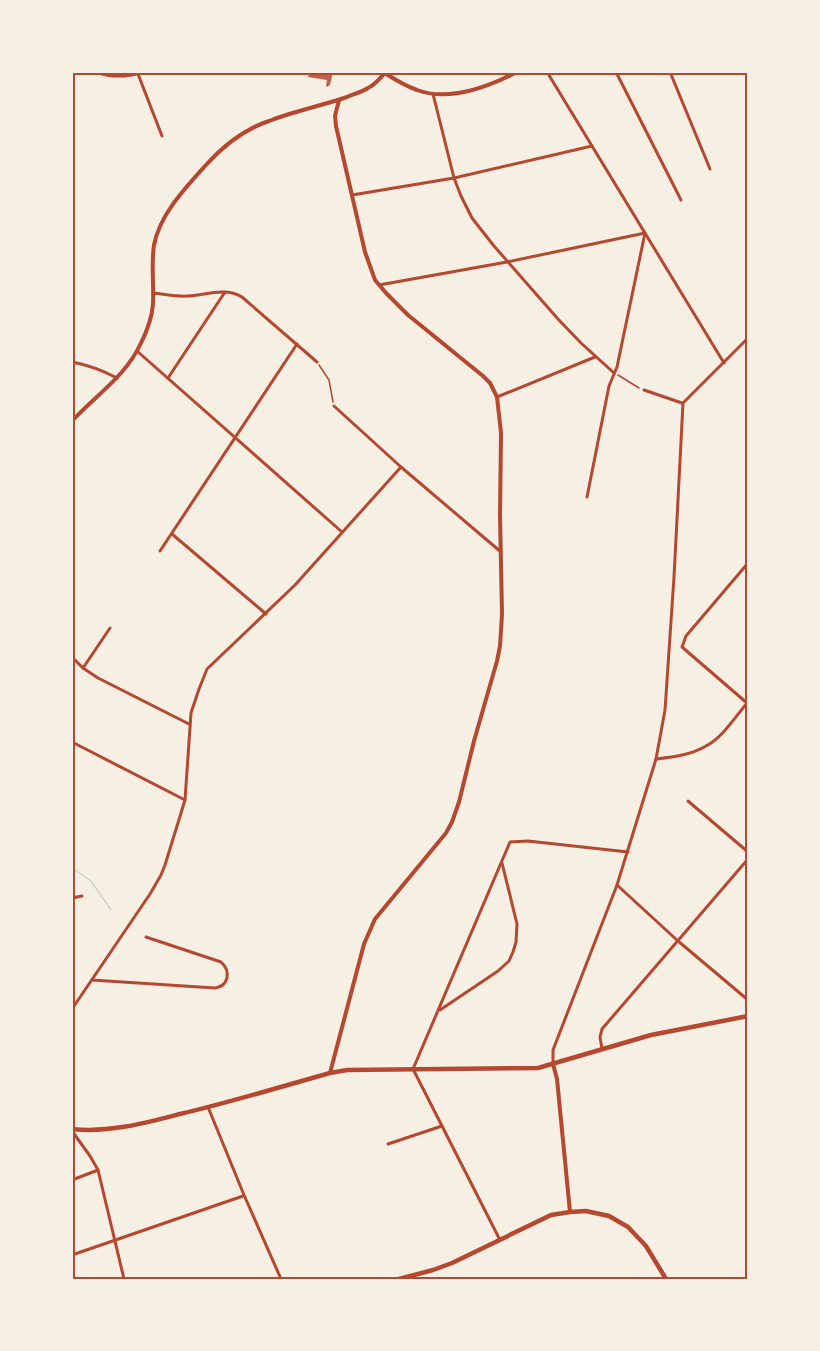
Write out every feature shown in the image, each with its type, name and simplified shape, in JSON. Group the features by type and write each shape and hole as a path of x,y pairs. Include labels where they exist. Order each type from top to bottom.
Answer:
{"main road":[{"path":"72,1130 94,1131 148,1122 347,1070 534,1068 673,1030 748,1016"},
{"path":"399,1279 443,1267 544,1217 586,1211 619,1221 628,1227 646,1246 666,1279"}],"street":[{"path":"96,72 116,76 144,72"},
{"path":"72,421 117,378 137,351 151,317 154,246 160,228 178,198 208,163 232,141 274,119 339,100 369,88 384,72 417,90 433,94 453,94 517,72"},
{"path":"502,72 509,76"},
{"path":"547,72 724,363"},
{"path":"616,72 681,200"},
{"path":"670,72 710,169"},
{"path":"138,74 162,136"},
{"path":"433,94 454,178 472,218 507,262 565,327 614,373"},
{"path":"330,1073 364,944 371,927 381,911 446,833 456,812 474,741 493,680 500,646 502,614 501,433 497,397 483,376 408,315 379,285 369,264 335,121 339,100"},
{"path":"352,195 454,178 592,146"},
{"path":"379,285 507,262 645,233"},
{"path":"587,497 609,386 617,367 645,233"},
{"path":"153,292 187,296 225,292 235,294 242,297 317,362"},
{"path":"168,378 225,292"},
{"path":"570,1212 553,1050 617,885 656,759 663,723 674,584 683,403 748,338"},
{"path":"160,551 297,344"},
{"path":"137,351 342,532"},
{"path":"497,397 596,357"},
{"path":"72,362 87,365 117,378"},
{"path":"644,390 683,403"},
{"path":"334,406 501,552"},
{"path":"72,1009 161,875 184,800 189,724 194,701 207,669 295,585 401,466"},
{"path":"172,534 266,614"},
{"path":"656,759 685,754 705,747 719,736 748,703 682,647 686,636 748,563"},
{"path":"83,668 110,628"},
{"path":"72,657 98,678 189,724"},
{"path":"72,742 184,800"},
{"path":"688,801 748,852"},
{"path":"500,1240 413,1069 510,842 528,841 628,852"},
{"path":"602,1049 600,1037 602,1029 748,859"},
{"path":"438,1011 498,971 509,961 513,952 517,924 502,861"},
{"path":"617,885 748,1000"},
{"path":"72,898 82,896"},
{"path":"92,980 215,988 219,988 226,981 227,970 221,962 146,937"},
{"path":"208,1107 281,1279"},
{"path":"388,1144 442,1126"},
{"path":"72,1130 98,1170 124,1279"},
{"path":"72,1180 98,1170"},
{"path":"72,1255 244,1196"}],"path":[{"path":"317,362 329,380 334,406"},
{"path":"614,373 644,390"}],"building":[{"path":"309,72 333,72 330,85 327,87 327,80 308,77"}],"waterway":[{"path":"72,868 91,881 111,910"}]}
